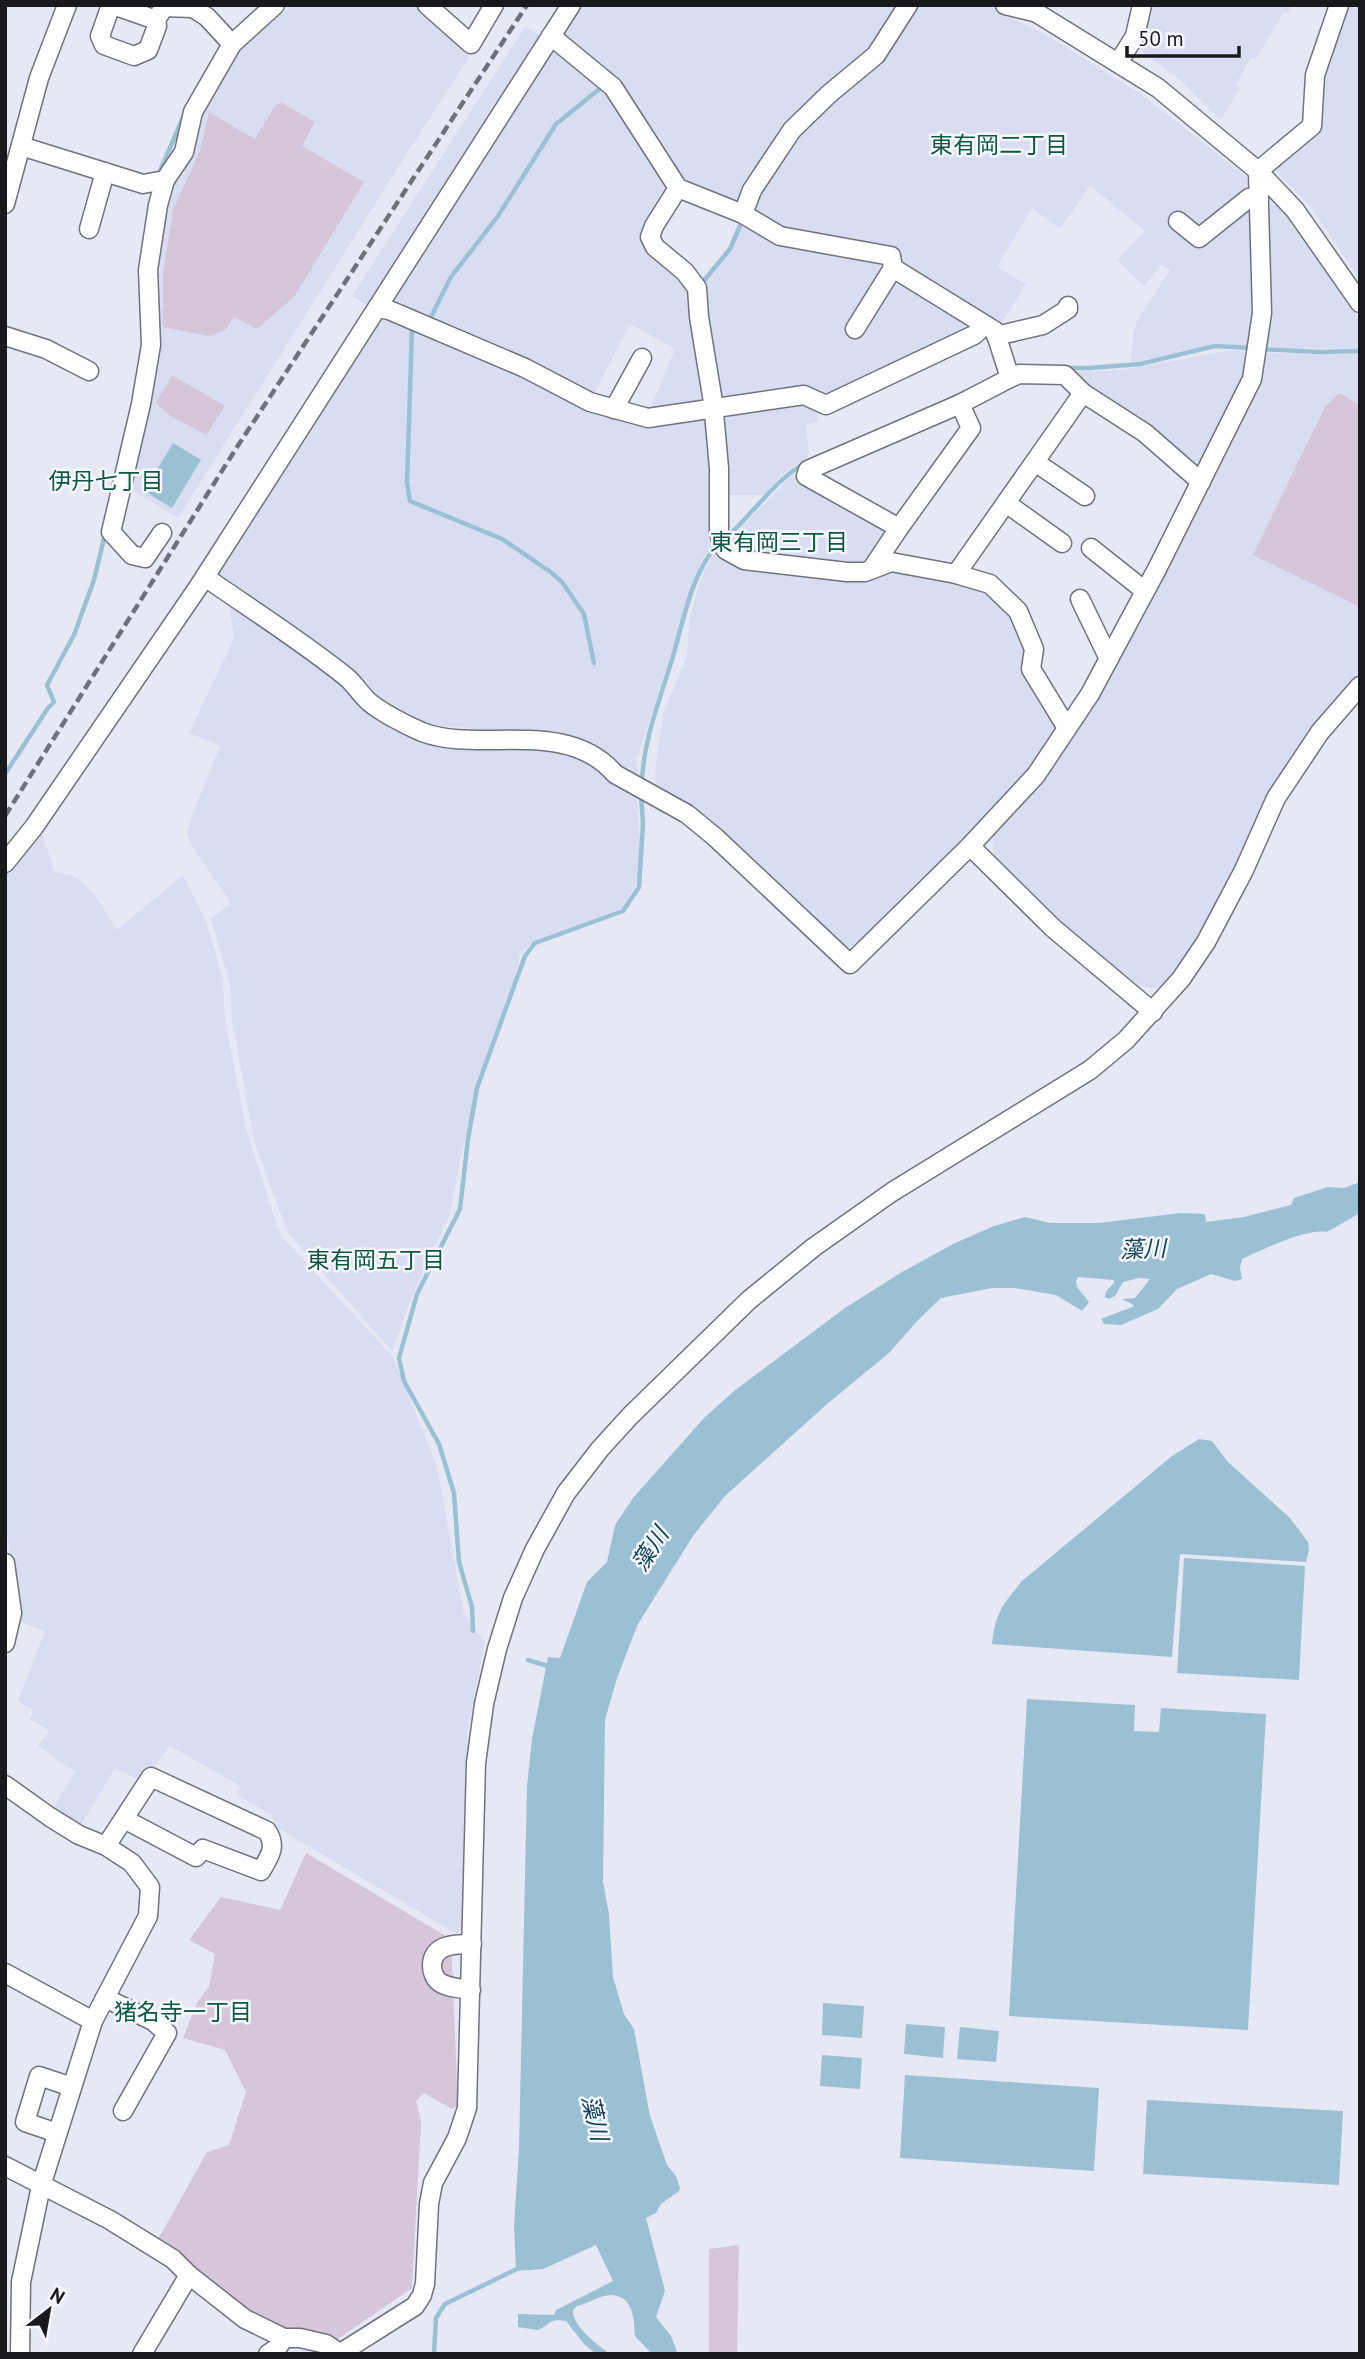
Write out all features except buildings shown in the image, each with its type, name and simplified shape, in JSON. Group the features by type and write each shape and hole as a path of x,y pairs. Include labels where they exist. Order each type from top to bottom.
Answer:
{"street":[{"path":"5,204 39,78 66,5"},
{"path":"156,20 112,5 100,36 104,45 134,56 148,50 157,26 156,20 164,7 194,6 232,44"},
{"path":"162,533 145,558 132,555 111,532 141,404 151,345 148,270 159,182 184,152 193,112 232,44 275,5"},
{"path":"427,5 471,44 494,5"},
{"path":"5,863 34,827 205,577 571,5"},
{"path":"743,214 752,190 796,125 876,55 908,5"},
{"path":"1005,5 1029,7 1158,88 1258,171 1295,210 1360,303"},
{"path":"1118,63 1135,36 1142,5"},
{"path":"1258,171 1312,126 1315,75 1339,5"},
{"path":"551,36 613,87 678,188 743,214 780,236 891,256 893,268 855,329"},
{"path":"21,146 105,172 159,182"},
{"path":"205,577 348,678 368,702 422,732 450,738 521,738 569,746 607,764 615,774 687,814 715,837 850,964 970,846 1036,775 1090,694 1145,591 1252,379 1262,313 1258,171"},
{"path":"89,229 105,172"},
{"path":"678,188 650,237 655,247 696,285 714,409 719,468 718,524 721,541 730,554 744,560 847,572 864,572 891,562 956,574 990,584 1013,604 1034,649 1031,669 1067,728"},
{"path":"1178,221 1199,238 1249,198 1259,197"},
{"path":"893,268 991,331 1010,378"},
{"path":"377,308 389,310 525,368 590,402 648,418 804,395 826,405 974,335 1043,325 1068,309 1068,306"},
{"path":"5,336 46,349 89,371"},
{"path":"614,409 642,358"},
{"path":"898,528 806,476 808,470 960,404 1019,373 1065,375 1083,393 1145,433 1201,482"},
{"path":"956,574 1083,393"},
{"path":"873,567 971,428 960,404"},
{"path":"1035,462 1085,496"},
{"path":"1006,503 1062,543"},
{"path":"1091,548 1145,591"},
{"path":"1080,599 1109,659"},
{"path":"5,2166 110,2220 173,2259 245,2319 284,2338 300,2338 326,2344 340,2353 415,2306 425,2284 429,2204 433,2183 457,2138 467,2108 476,1763 484,1704 513,1598 535,1549 566,1493 630,1416 749,1300 814,1247 892,1192 1090,1070 1126,1040 1181,979 1206,942 1244,870 1276,798 1320,732 1360,686"},
{"path":"970,846 1053,928 1153,1012"},
{"path":"5,1563 12,1613 5,1643"},
{"path":"106,1846 151,1777 267,1831 273,1839 272,1853 261,1871 202,1849 196,1857 124,1819"},
{"path":"9,1795 72,1831 106,1846 132,1863 150,1887 148,1916 93,2021 41,2186 13,2289 20,2354"},
{"path":"471,1990 449,1986 438,1980 432,1970 432,1959 439,1950 454,1944 472,1944"},
{"path":"5,1973 93,2021"},
{"path":"105,1998 153,2021 167,2033 123,2111"},
{"path":"57,2133 25,2122 39,2076 72,2087"},
{"path":"142,2354 189,2275"},
{"path":"268,2354 278,2347 284,2338"}],"shaded area":[{"path":"290,5 421,5 471,54 178,518 129,488 163,199 193,120 234,47 274,9 282,15"},
{"path":"580,5 903,5 875,51 834,85 741,206 684,182 622,85 564,37 563,31"},
{"path":"915,5 985,5 1043,33 1141,94 1248,178 1252,206 1255,319 1252,345 1214,344 1131,363 1133,334 1137,321 1170,270 1161,265 1144,286 1117,260 1145,231 1090,186 1060,229 1032,208 997,267 1026,284 999,327 902,269 900,249 786,233 749,210 782,152"},
{"path":"1147,5 1292,5 1289,13 1284,12 1256,59 1251,58 1236,84 1240,88 1221,120 1177,77 1134,46"},
{"path":"1345,5 1360,5 1360,279 1309,205 1272,167 1318,127 1318,82"},
{"path":"525,27 544,37 371,308 352,296"},
{"path":"552,46 605,88 671,190 648,232 690,286 710,401 649,412 675,349 630,324 593,396 390,302"},
{"path":"282,103 315,122 302,146 364,182 294,297 257,329 234,317 224,331 208,336 163,327 163,272 173,210 200,150 209,112 255,139 276,104"},
{"path":"1266,205 1279,205 1290,217 1360,321 1360,349 1262,347"},
{"path":"743,221 884,260 972,323 972,332 829,400 720,403 702,284 732,250"},
{"path":"384,316 539,379 578,402 706,418 710,421 718,540 701,561 636,762 640,776 637,780 572,740 420,723 377,700 219,579 217,571 379,317"},
{"path":"1232,350 1248,352 1244,378 1199,470 1068,372 1121,370"},
{"path":"1262,353 1360,354 1360,672 1297,754 1225,895 1194,947 1169,983 1157,988 1143,987 1102,958 1002,868 994,855 992,840 996,827 1036,784 1080,726 1148,610 1262,371"},
{"path":"172,375 225,406 206,435 169,415 156,403"},
{"path":"1339,393 1360,405 1360,607 1253,555 1325,407"},
{"path":"806,400 817,406 818,422 806,425 809,456 782,474 764,495 726,495 721,411"},
{"path":"792,475 891,529 871,563 858,569 741,555 727,543"},
{"path":"716,551 728,556 884,568 952,577 1005,598 1030,661 1020,667 1035,696 1061,727 1028,779 860,945 841,947 655,792 656,761 664,712 687,656 689,622 697,591 704,571"},
{"path":"228,601 341,682 358,706 406,734 424,741 499,749 524,747 583,758 637,796 639,878 623,908 537,941 520,955 511,992 486,1058 477,1101 462,1150 450,1213 410,1301 392,1351 288,1233 255,1144 232,1021 230,984 211,919 231,903 187,835 191,818 220,746 189,733 232,643 234,635"},
{"path":"35,834 42,834 55,872 74,876 94,893 117,930 183,875 206,921 223,980 225,1019 246,1129 280,1235 393,1357 437,1466 464,1614 485,1643 468,1727 462,1929 457,1934 279,1829 271,1815 236,1794 240,1786 170,1746 142,1782 115,1768 80,1827 52,1810 75,1772 38,1746 49,1731 30,1719 33,1710 18,1701 45,1631 18,1621 5,1520 5,871"},
{"path":"306,1853 451,1939 458,2105 452,2109 424,2093 416,2101 421,2122 412,2288 332,2343 299,2329 277,2333 156,2243 207,2152 229,2145 246,2092 225,2050 183,2038 198,2001 209,1987 215,1954 189,1940 221,1897 280,1910"},
{"path":"739,2245 737,2354 709,2354 709,2249"}],"water":[{"path":"173,443 201,460 172,508 144,491"},
{"name":"藻川","path":"1360,1182 1360,1213 1327,1232 1296,1236 1242,1259 1242,1279 1235,1281 1211,1274 1177,1289 1158,1309 1121,1325 1104,1324 1101,1319 1132,1307 1134,1305 1122,1299 1135,1298 1150,1279 1139,1278 1123,1282 1115,1296 1109,1299 1105,1297 1106,1291 1115,1282 1113,1280 1078,1277 1077,1287 1089,1302 1082,1311 1056,1295 1014,1288 992,1288 941,1298 889,1353 827,1404 725,1496 693,1536 638,1624 617,1678 605,1720 603,1882 609,1914 613,1977 624,2014 634,2029 650,2116 667,2165 676,2176 680,2188 661,2204 656,2213 646,2218 665,2291 656,2317 671,2336 678,2354 652,2354 635,2336 631,2310 619,2296 602,2296 573,2310 581,2329 610,2354 596,2354 584,2344 566,2321 553,2321 538,2330 518,2327 518,2314 554,2315 556,2310 613,2281 596,2245 543,2269 516,2271 514,2226 519,2148 527,1786 532,1739 548,1657 560,1658 587,1582 607,1562 615,1525 633,1498 704,1418 734,1391 845,1308 902,1272 955,1243 994,1226 1025,1217 1050,1223 1099,1223 1180,1213 1205,1214 1206,1222 1244,1217 1291,1205 1294,1198 1328,1187 1344,1188"},
{"path":"1199,1439 1212,1441 1228,1462 1290,1518 1308,1542 1306,1562 1180,1554 1172,1657 992,1644 1001,1610 1022,1581 1172,1456"},
{"path":"1184,1558 1305,1566 1299,1680 1177,1673"},
{"path":"1027,1699 1135,1705 1134,1731 1159,1732 1161,1708 1266,1714 1248,2030 1009,2016"},
{"path":"823,2003 864,2006 862,2038 822,2035"},
{"path":"906,2024 945,2027 943,2058 904,2054"},
{"path":"960,2027 999,2031 996,2062 957,2059"},
{"path":"822,2055 862,2058 860,2089 820,2086"},
{"path":"905,2075 1099,2088 1094,2171 900,2158"},
{"path":"1147,2100 1343,2111 1339,2185 1143,2174"}],"waterway":[{"path":"430,319 451,277 498,216 556,124 602,87"},
{"path":"157,178 184,115"},
{"path":"701,284 730,249 742,221"},
{"path":"412,329 407,483 410,501 502,539 552,573 562,582 584,614 594,663"},
{"path":"1066,368 1140,364 1215,346 1251,348"},
{"path":"1259,349 1360,351"},
{"path":"948,400 965,392"},
{"path":"726,538 782,480 821,455"},
{"path":"5,774 54,702 47,685 74,635 94,580 105,534"},
{"path":"642,783 649,734 689,598 701,569 717,546"},
{"path":"473,1631 472,1607 459,1562 454,1493 439,1444 404,1381 399,1358 417,1294 460,1209 477,1088 525,956 535,943 623,911 639,887 643,824 641,795"},
{"path":"528,1660 551,1667"},
{"path":"434,2354 436,2318 445,2304 521,2267"}],"railway":[{"path":"5,816 237,447 527,5"}],"district":[{"name":"東有岡二丁目","path":"999,145"},
{"name":"伊丹七丁目","path":"106,481"},
{"name":"東有岡三丁目","path":"779,542"},
{"name":"東有岡五丁目","path":"376,1260"},
{"name":"猪名寺一丁目","path":"183,2012"}]}
